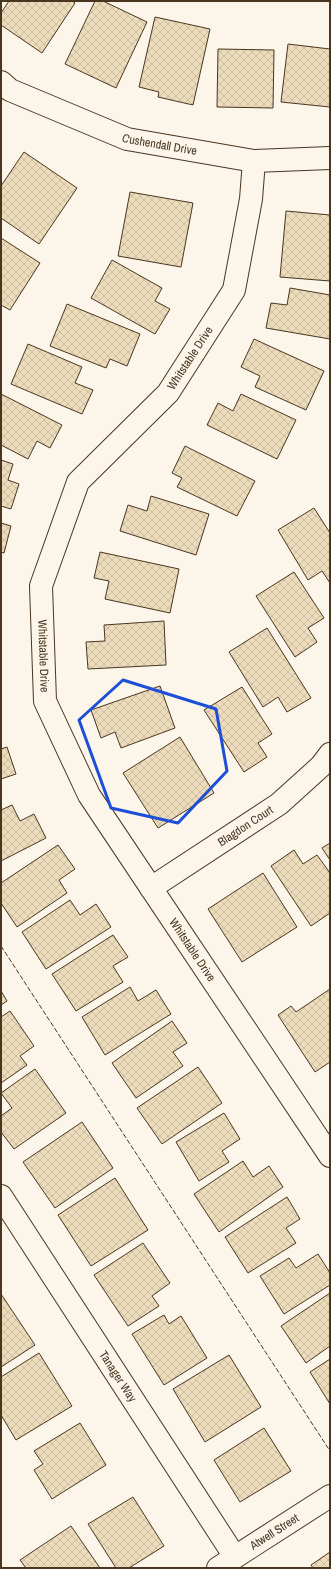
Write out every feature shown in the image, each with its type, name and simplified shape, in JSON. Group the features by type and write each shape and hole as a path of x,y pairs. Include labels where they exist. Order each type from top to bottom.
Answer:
{"street":[{"name":"Cushendall Drive","path":"4,92 127,139 254,161 330,158"},
{"name":"Whitstable Drive","path":"254,161 251,199 234,290 168,393 78,482 40,586 45,701 89,795 151,888 323,1130 330,1156"},
{"name":"Blagdon Court","path":"151,888 279,804 321,766 330,754"},
{"name":"Tanager Way","path":"1,1196 227,1563"},
{"name":"Atwell Street","path":"227,1563 330,1496"}],"highlighted area":[{"path":"123,680 216,709 227,771 178,823 111,808 79,720"}],"building":[{"path":"9,1 72,1 75,3 42,53 1,25 1,13"},
{"path":"95,1 103,1 147,22 116,88 65,64"},
{"path":"155,17 210,29 193,105 158,97 159,92 139,87"},
{"path":"288,44 330,49 330,107 281,102"},
{"path":"218,49 274,50 273,108 217,107"},
{"path":"24,152 77,188 39,244 1,218 1,186"},
{"path":"130,192 193,203 181,267 118,256"},
{"path":"286,211 330,215 330,281 280,277"},
{"path":"1,238 40,263 10,310 1,305"},
{"path":"112,260 162,288 155,301 170,309 155,334 91,298"},
{"path":"290,288 330,295 330,339 266,328 271,303 287,305"},
{"path":"67,304 140,334 127,366 110,359 106,368 50,346"},
{"path":"254,339 324,371 306,410 255,387 260,376 241,367"},
{"path":"28,344 82,367 75,383 93,390 82,414 11,384"},
{"path":"1,394 62,425 50,448 37,441 28,459 1,445"},
{"path":"241,394 296,420 277,459 207,425 218,403 233,411"},
{"path":"185,446 255,481 237,516 177,487 182,478 172,473"},
{"path":"1,460 13,464 8,480 19,484 11,509 1,506"},
{"path":"151,496 209,514 196,555 120,531 128,505 147,511"},
{"path":"314,508 330,533 330,583 322,571 308,580 278,530"},
{"path":"1,523 11,526 4,553 1,552"},
{"path":"100,552 179,569 170,613 105,599 109,581 94,578"},
{"path":"294,572 324,618 308,628 317,642 295,657 256,596"},
{"path":"164,621 166,665 88,669 86,642 105,641 104,625"},
{"path":"267,628 311,698 287,712 278,697 263,707 229,652"},
{"path":"160,686 175,728 121,748 115,732 101,738 91,710"},
{"path":"242,687 272,734 258,743 267,757 244,772 204,710"},
{"path":"180,737 214,793 158,828 123,773"},
{"path":"7,747 16,774 1,779 1,749"},
{"path":"12,805 20,821 34,814 46,838 1,861 1,810"},
{"path":"330,843 330,860 322,848"},
{"path":"58,845 75,869 59,880 67,893 17,927 1,903 1,883"},
{"path":"294,850 303,864 317,855 330,873 330,913 311,926 271,866"},
{"path":"263,873 297,927 242,962 208,909"},
{"path":"70,900 80,915 96,904 111,927 46,969 22,932"},
{"path":"113,935 128,957 113,966 123,982 76,1011 52,974"},
{"path":"130,987 138,1001 156,990 171,1014 105,1055 82,1017"},
{"path":"330,989 330,1062 315,1072 278,1015 291,1006 296,1012"},
{"path":"1,991 7,1001 1,1005"},
{"path":"10,1011 34,1046 20,1056 27,1065 1,1083 1,1017"},
{"path":"172,1021 187,1043 173,1052 183,1066 136,1098 112,1063"},
{"path":"198,1067 222,1103 162,1144 137,1108"},
{"path":"35,1069 66,1113 14,1149 1,1132 1,1116 12,1108 1,1093"},
{"path":"224,1113 240,1139 222,1151 229,1162 199,1181 176,1142"},
{"path":"82,1122 113,1168 55,1208 23,1162"},
{"path":"243,1161 253,1177 269,1166 283,1187 219,1232 194,1194"},
{"path":"115,1178 148,1230 91,1266 58,1215"},
{"path":"287,1197 300,1219 286,1228 296,1243 248,1273 225,1237"},
{"path":"143,1243 170,1283 152,1296 159,1306 128,1326 94,1275"},
{"path":"318,1254 330,1273 330,1285 284,1314 260,1276 289,1258 296,1268"},
{"path":"330,1293 330,1346 306,1363 281,1326"},
{"path":"1,1294 35,1345 1,1367"},
{"path":"164,1315 169,1324 181,1316 207,1358 164,1385 132,1334"},
{"path":"39,1353 72,1406 16,1440 1,1415 1,1377"},
{"path":"229,1355 261,1407 205,1442 173,1389"},
{"path":"330,1359 330,1404 310,1372"},
{"path":"80,1423 106,1465 52,1499 34,1470 43,1464 34,1451"},
{"path":"264,1428 291,1471 240,1502 214,1460"},
{"path":"133,1497 164,1546 129,1568 116,1568 88,1524"},
{"path":"71,1526 100,1568 26,1568 20,1560"},
{"path":"330,1552 330,1568 313,1568 311,1565"}],"fence":[{"path":"1,946 330,1451"}]}
